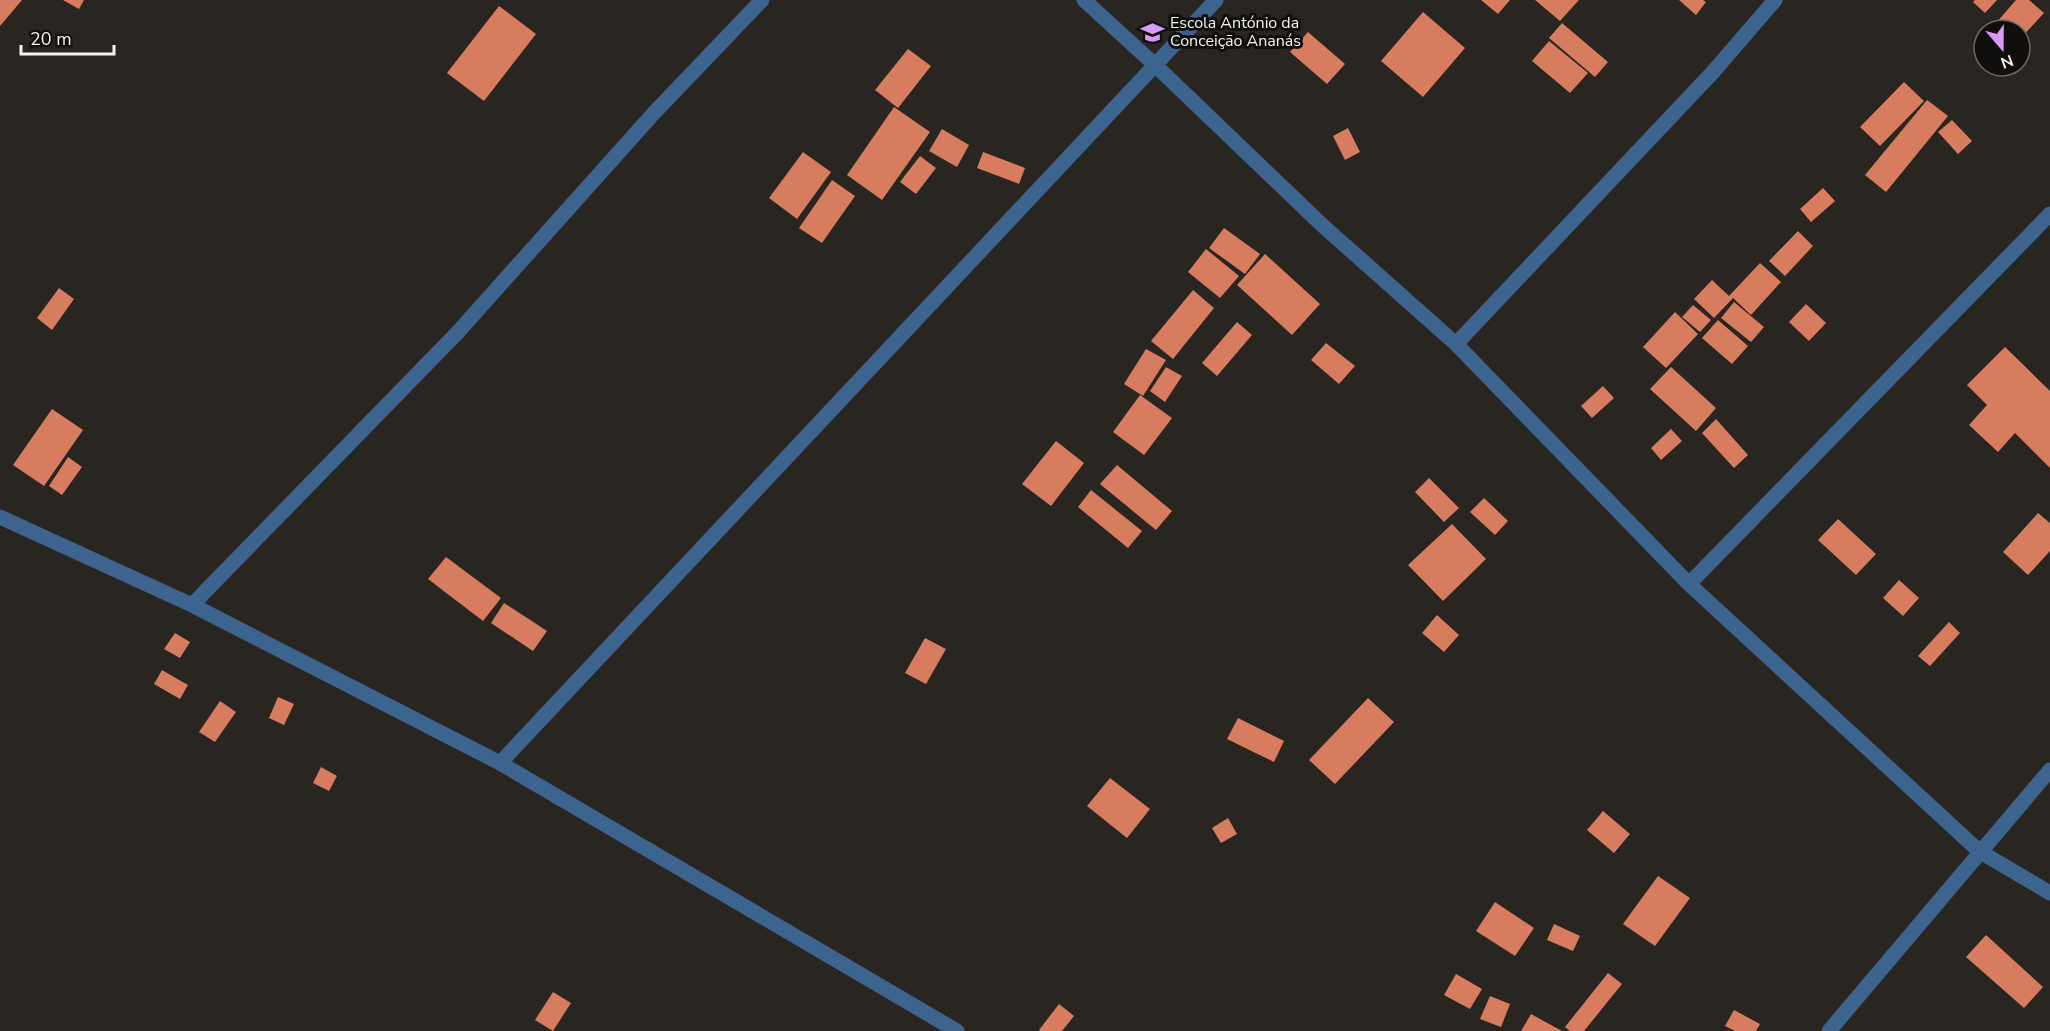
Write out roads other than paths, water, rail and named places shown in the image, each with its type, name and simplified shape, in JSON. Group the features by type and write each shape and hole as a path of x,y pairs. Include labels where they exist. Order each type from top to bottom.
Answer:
{"street":[{"path":"192,605 458,332 653,114 762,0"},
{"path":"1084,0 1323,225 1456,344 1689,584 1979,852 2050,893"},
{"path":"500,763 1216,0"},
{"path":"1456,344 1713,72 1775,0"},
{"path":"1689,584 2050,214"},
{"path":"0,517 192,605 500,763 957,1031"},
{"path":"1829,1031 2050,770"}],"place":[{"name":"Escola António da Conceição Ananás","path":"1152,32"}]}
